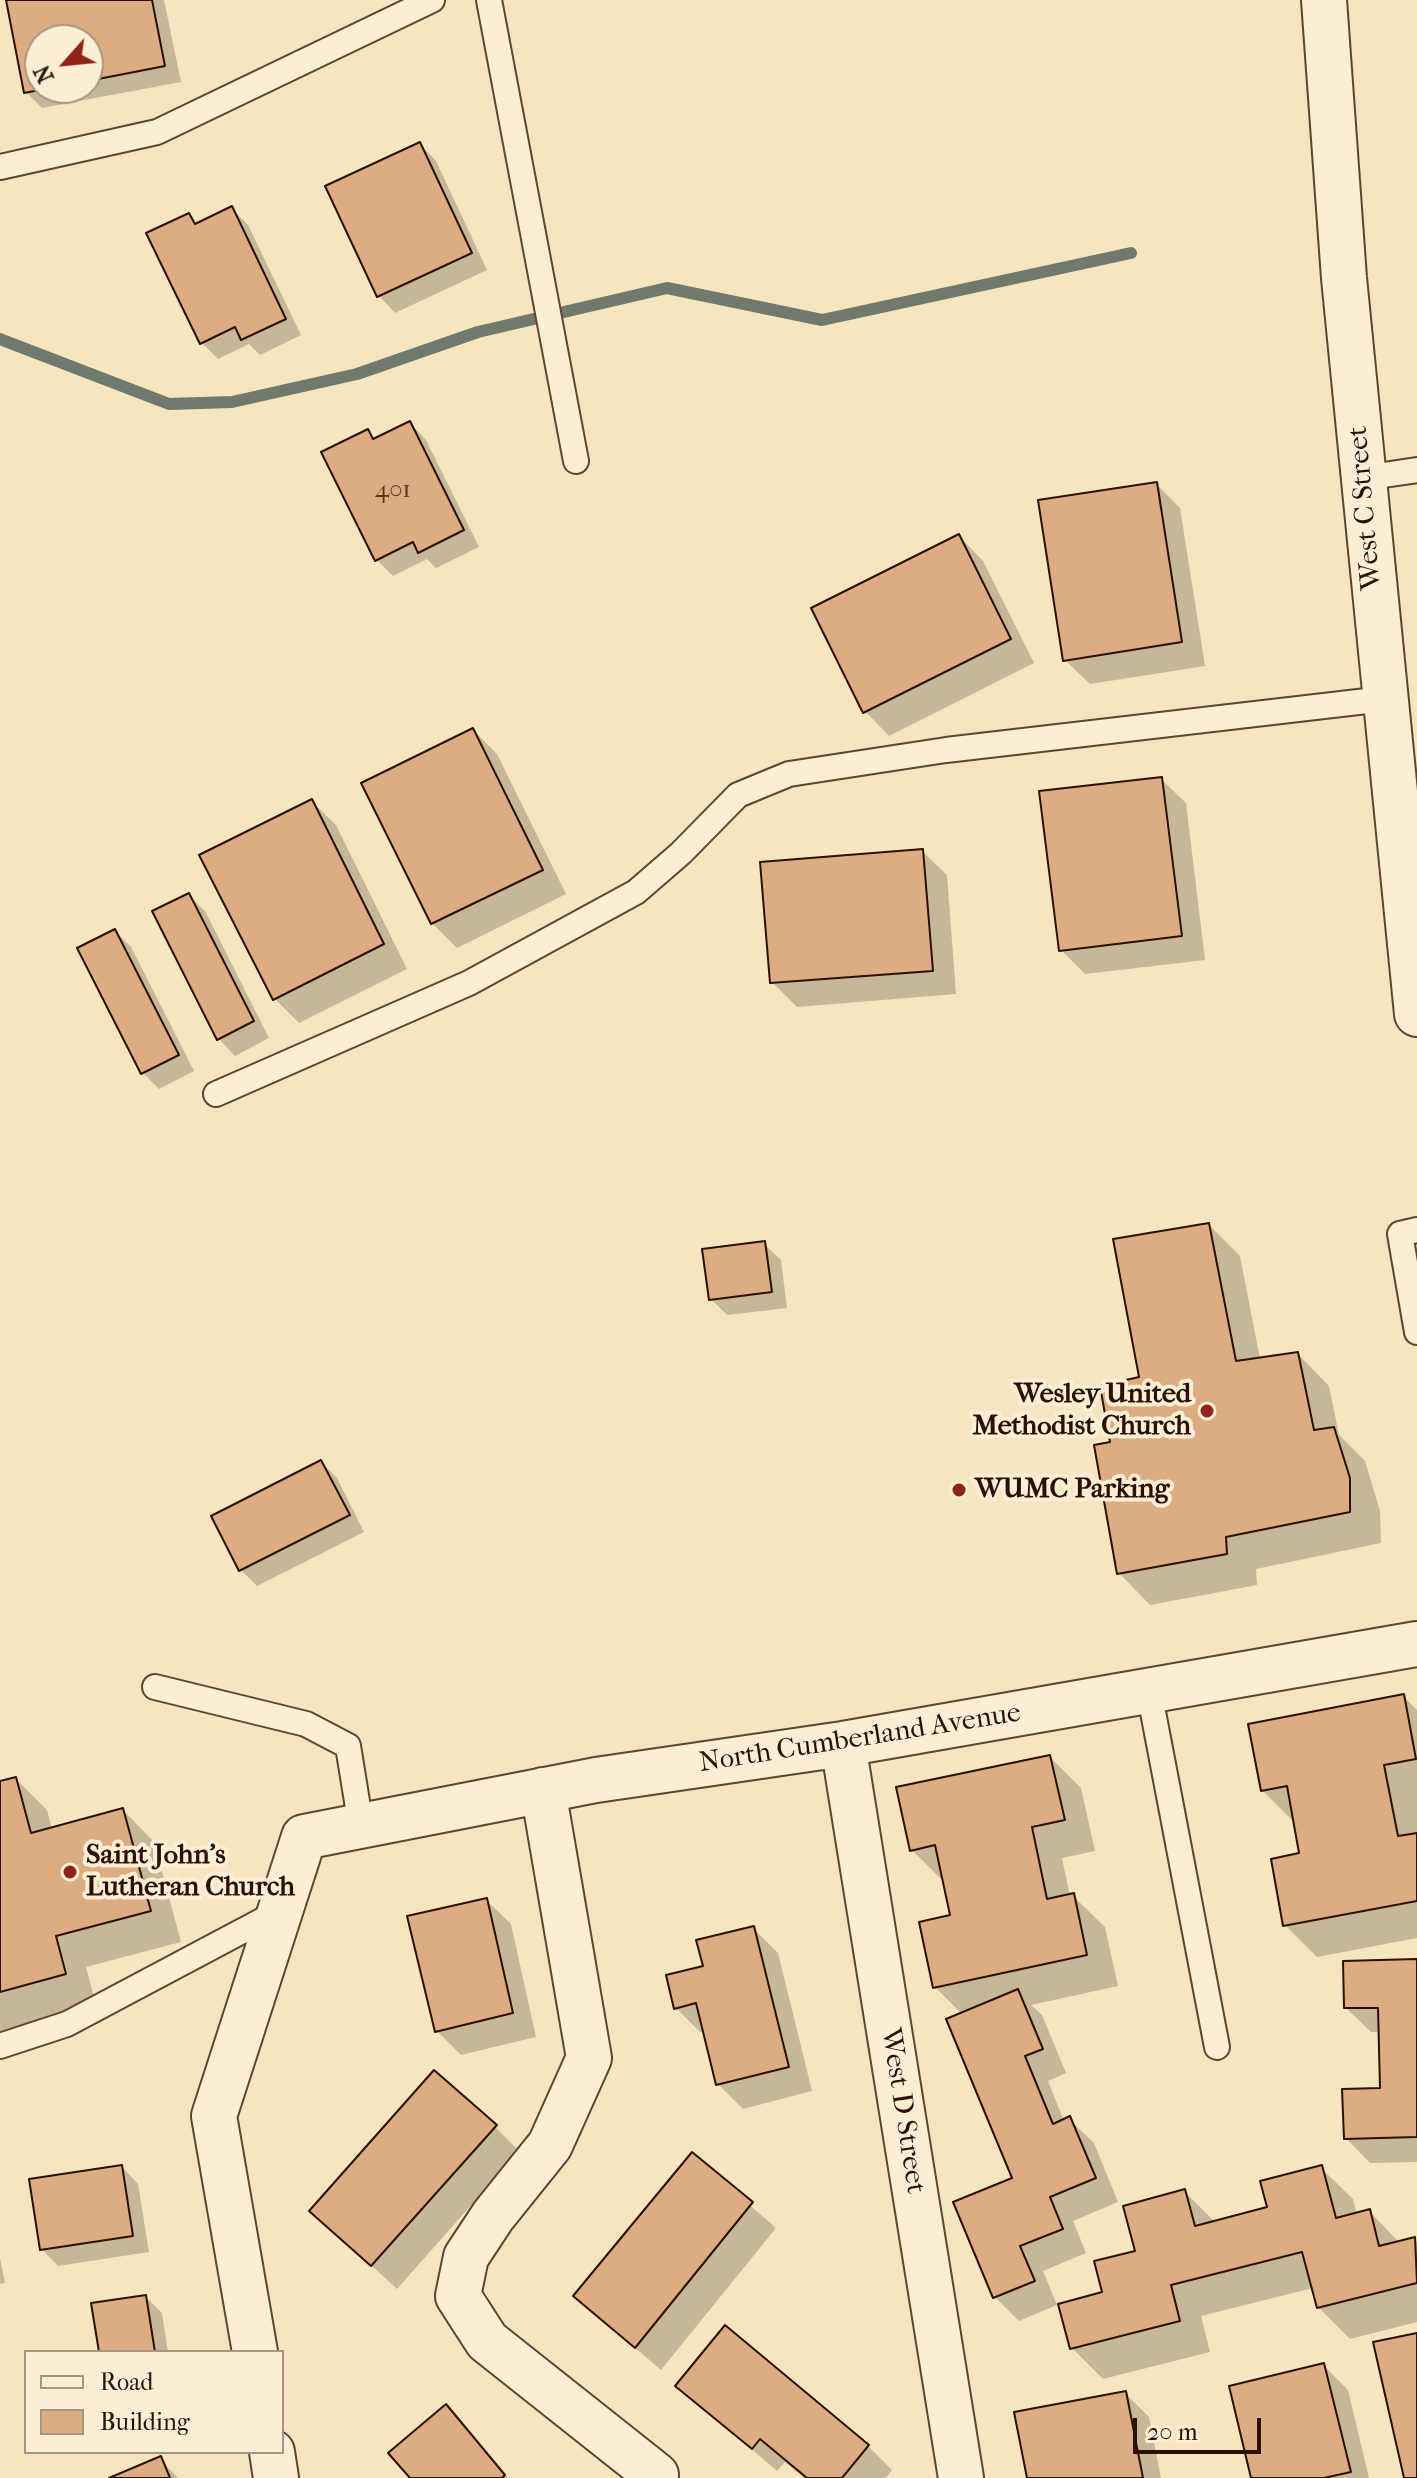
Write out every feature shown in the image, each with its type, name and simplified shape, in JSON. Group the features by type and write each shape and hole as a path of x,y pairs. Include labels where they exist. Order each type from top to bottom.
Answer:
{"street":[{"name":"West C Street","path":"1324,0 1363,478 1417,1014"},
{"name":"North Cumberland Avenue","path":"281,1911 304,1837 543,1790 843,1744 1417,1644"},
{"name":"West D Street","path":"843,1744 961,2478"},
{"path":"543,1790 589,2058 550,2145 493,2216 466,2257 458,2296 487,2341 656,2475"},
{"path":"255,2350 214,2116 281,1911"},
{"path":"272,2454 276,2478"}],"lane":[{"path":"0,167 157,132 432,0"},
{"path":"489,0 576,461"},
{"path":"1363,478 1417,470"},
{"path":"216,1094 469,983 636,892 681,853 738,795 789,774 946,750 1384,699"},
{"path":"1417,1230 1400,1234 1417,1332"},
{"path":"155,1687 306,1724 348,1746 361,1826"},
{"path":"1149,1691 1217,2047"},
{"path":"0,2046 67,2024 281,1911"}],"building":[{"path":"6,0 152,0 165,66 104,78 104,24 24,24 24,93"},
{"path":"420,142 472,253 377,297 325,186"},
{"path":"232,206 286,319 241,340 235,327 200,344 146,233 189,213 195,224"},
{"path":"410,421 464,530 418,553 413,542 375,561 321,452 368,429 373,439"},
{"path":"1157,482 1182,642 1063,661 1038,500"},
{"path":"959,534 1011,639 863,713 811,608"},
{"path":"473,728 543,870 431,924 361,783"},
{"path":"1162,777 1182,936 1059,951 1039,791"},
{"path":"312,799 384,944 273,1000 199,855"},
{"path":"923,849 933,971 770,983 760,862"},
{"path":"189,893 254,1021 217,1040 152,911"},
{"path":"115,929 179,1055 141,1074 77,948"},
{"name":"Wesley United Methodist Church","path":"1209,1223 1236,1361 1298,1352 1314,1430 1334,1427 1350,1478 1350,1512 1226,1537 1227,1554 1117,1574 1094,1445 1110,1442 1100,1386 1139,1377 1113,1239"},
{"path":"765,1241 772,1292 709,1300 702,1249"},
{"path":"321,1460 350,1515 239,1571 211,1516"},
{"path":"1404,1694 1416,1759 1384,1765 1398,1836 1417,1833 1417,1901 1283,1926 1271,1859 1299,1853 1287,1786 1261,1791 1248,1724"},
{"path":"1050,1755 1065,1820 1032,1827 1047,1899 1074,1893 1087,1955 933,1988 919,1922 950,1915 935,1845 910,1851 896,1787"},
{"name":"Saint John's Lutheran Church","path":"16,1777 31,1833 123,1808 151,1911 56,1936 66,1974 0,1992 0,1781"},
{"path":"487,1898 513,2013 435,2032 407,1916"},
{"path":"754,1926 789,2067 716,2085 696,2003 674,2009 666,1975 703,1966 696,1940"},
{"path":"1417,1959 1417,2137 1344,2139 1342,2089 1380,2088 1378,2008 1344,2008 1343,1961"},
{"path":"1018,1989 1043,2049 1025,2056 1053,2124 1070,2116 1096,2178 1050,2197 1063,2229 1020,2246 1035,2281 993,2298 953,2202 1012,2178 946,2019"},
{"path":"434,2070 497,2125 371,2266 309,2211"},
{"path":"692,2152 753,2202 635,2348 573,2296"},
{"path":"122,2165 133,2236 40,2250 29,2179"},
{"path":"1322,2165 1336,2218 1370,2209 1379,2246 1415,2237 1417,2283 1317,2308 1302,2252 1171,2285 1180,2321 1070,2349 1058,2304 1102,2292 1094,2261 1135,2251 1123,2206 1185,2189 1195,2226 1267,2207 1260,2181"},
{"path":"146,2295 155,2350 99,2350 91,2303"},
{"path":"725,2325 869,2445 842,2478 807,2478 760,2439 752,2449 675,2386"},
{"path":"1417,2333 1417,2478 1404,2478 1373,2342"},
{"path":"1324,2363 1351,2472 1324,2478 1251,2478 1229,2386"},
{"path":"1126,2391 1143,2478 1027,2478 1014,2412"},
{"path":"446,2404 505,2475 502,2478 410,2478 388,2453"},
{"path":"161,2456 170,2478 109,2478"}],"waterway":[{"path":"0,339 169,404 232,402 357,374 478,332 667,288 822,320 1131,253"}],"place":[{"name":"Wesley United Methodist Church","path":"1207,1411"},
{"name":"WUMC Parking","path":"959,1490"},
{"name":"Saint John's Lutheran Church","path":"70,1872"}]}
